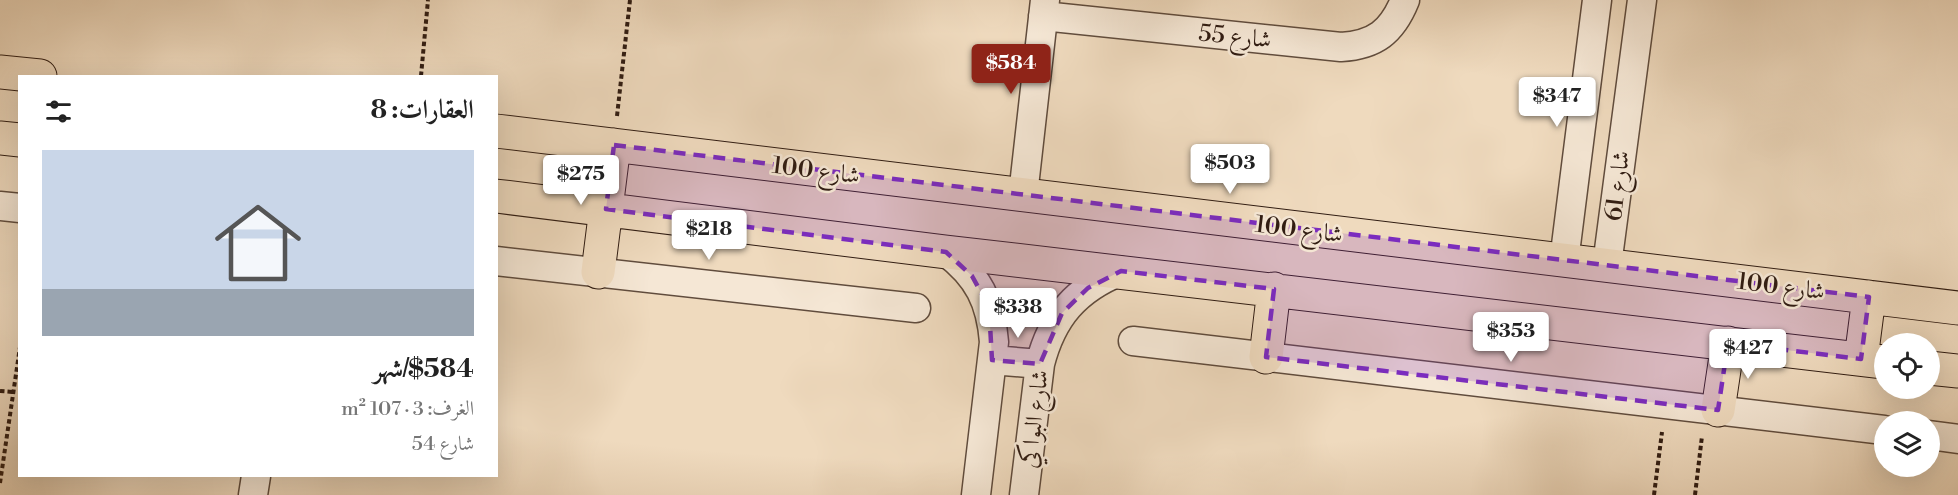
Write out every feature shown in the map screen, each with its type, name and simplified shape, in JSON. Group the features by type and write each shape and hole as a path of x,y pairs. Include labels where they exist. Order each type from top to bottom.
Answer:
{"main road":[{"path":"0,72 30,75"},
{"name":"شارع 100","path":"498,131 1958,308"},
{"path":"0,138 18,140"},
{"path":"598,272 614,146"},
{"path":"498,196 946,252 1873,361 1869,297"},
{"path":"1266,357 1275,289"},
{"path":"1712,410 1728,343"},
{"path":"1940,369 1958,371"}],"street":[{"name":"شارع 55","path":"1044,8 1341,47 1358,46 1375,40 1399,16 1405,0"},
{"name":"شارع 61","path":"1564,261 1597,0"},
{"name":"شارع 61","path":"1607,265 1641,0"},
{"path":"1023,195 1044,8"},
{"path":"0,206 18,208"},
{"name":"شارع البواكي","path":"946,252 960,262 972,276 989,307 993,324 994,342 976,495"},
{"path":"498,261 916,308"},
{"name":"شارع البواكي","path":"1024,495 1040,364 1045,346 1062,313 1074,299 1104,278 1121,271"},
{"path":"1133,341 1874,429"},
{"path":"992,360 1040,364"},
{"path":"1940,437 1958,439"},
{"path":"253,495 256,477"}],"path":[{"path":"421,75 428,0"},
{"path":"614,146 630,0"},
{"path":"0,483 18,359"},
{"path":"0,391 13,392"},
{"path":"1653,495 1666,404"},
{"path":"1695,495 1712,410"}],"highlighted area":[{"path":"614,145 1869,297 1861,359 1728,343 1718,410 1266,357 1274,289 1121,271 1088,288 1062,313 1040,364 992,360 989,307 972,276 946,252 606,209"}]}
